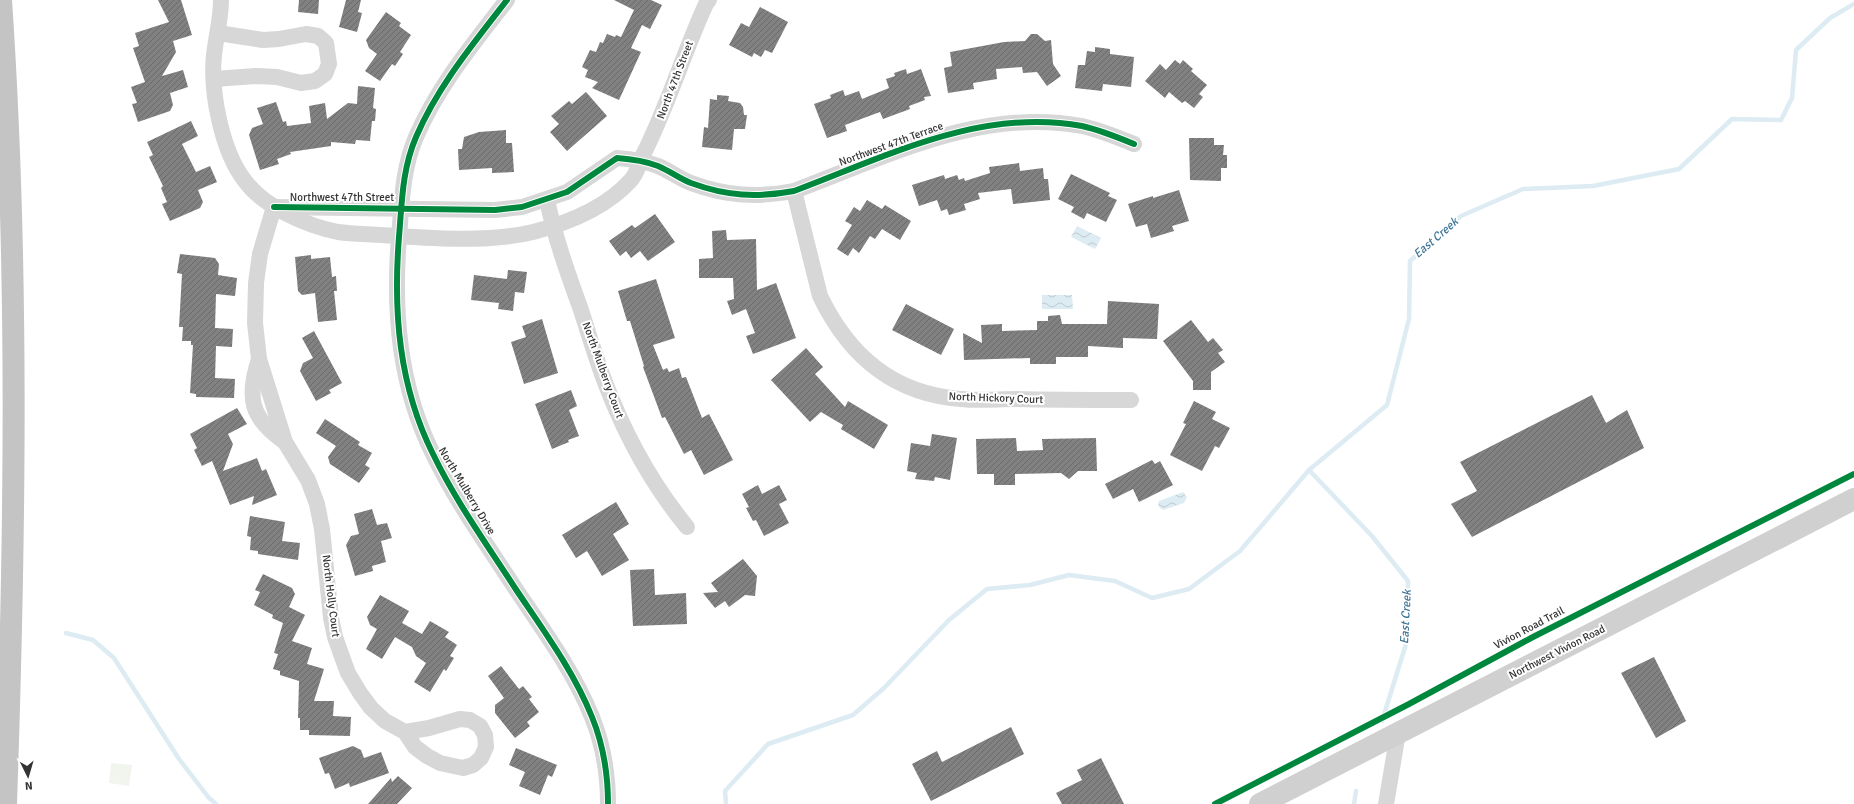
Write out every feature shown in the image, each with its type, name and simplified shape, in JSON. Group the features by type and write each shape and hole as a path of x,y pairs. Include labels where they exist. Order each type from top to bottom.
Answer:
{"highway":[{"path":"1,0 9,163 13,295 12,623 6,804"}],"main road":[{"name":"Northwest Vivion Road","path":"1260,804 1854,499"}],"street":[{"path":"221,0 214,57 214,79 220,122 235,165 244,181 257,195 274,207"},
{"name":"North Mulberry Drive","path":"507,0 449,77 425,117 407,160 400,208 396,273 398,328 405,374 420,424 432,453 454,494 563,662 586,702 602,746 608,788 608,804"},
{"name":"North 47th Street","path":"640,160 657,128 673,88 687,45 709,0"},
{"path":"214,79 256,76 277,77 301,83 315,81 325,74 329,64 326,43 318,36 306,34 279,39 263,40 218,33"},
{"name":"Northwest 47th Terrace","path":"726,192 747,196 771,195 794,191 916,144 947,134 982,126 1018,122 1062,124 1101,131 1134,144"},
{"name":"Northwest 47th Street","path":"274,207 495,210 522,207 547,200 567,192 617,158 640,160 659,166 690,183 726,192"},
{"name":"Northwest 47th Street","path":"274,207 315,225 339,232 399,236 468,238 515,235 552,226 609,200 633,179 640,160"},
{"name":"North Hickory Court","path":"794,191 820,296 848,343 875,368 890,378 907,387 928,394 961,399 1131,400"},
{"name":"North Mulberry Court","path":"547,200 552,226 602,376 646,469 666,501 687,527"},
{"name":"North Holly Court","path":"274,207 260,254 256,283 255,323 259,359 285,442 308,480 317,504 322,529 334,631 346,667 360,693 371,708 385,722 405,732 415,747 427,756 453,767 463,768 473,765 482,758 486,747 485,735 480,726 470,720 460,719 429,728 405,732"},
{"path":"1386,804 1398,733"}],"shaded area":[{"path":"111,763 132,765 129,786 109,783"}],"water":[{"path":"1077,226 1101,238 1095,249 1071,237"},
{"path":"1042,295 1072,295 1073,309 1042,309"},
{"path":"1183,492 1187,497 1184,503 1163,510 1158,506 1159,501"}],"building":[{"path":"158,0 181,0 192,35 173,41 176,52 162,76 183,70 188,87 170,93 173,105 170,111 138,122 132,104 137,103 131,87 145,82 133,48 139,46 135,33 169,22"},
{"path":"299,0 319,0 318,14 298,12"},
{"path":"346,0 361,0 358,12 362,13 357,32 339,27"},
{"path":"614,0 651,0 662,5 650,29 642,25 631,48 641,52 619,100 592,88 598,82 585,77 588,70 582,67 590,50 596,52 600,42 603,43 607,34 615,37 616,35 621,37 634,10"},
{"path":"760,7 788,22 772,53 765,50 761,57 754,53 752,57 729,45 741,23 749,27"},
{"path":"386,12 401,23 399,26 411,35 400,52 403,54 395,66 392,64 380,81 365,71 377,54 369,48 366,40"},
{"path":"1031,34 1037,34 1045,41 1051,40 1053,64 1061,76 1047,86 1037,72 1023,73 1022,67 996,69 997,79 973,83 974,89 948,93 944,68 952,66 950,52 1004,42 1025,41"},
{"path":"1095,47 1110,49 1110,54 1134,57 1131,87 1103,84 1102,91 1075,88 1078,65 1085,65 1087,51 1095,52"},
{"path":"1175,60 1180,64 1183,60 1193,69 1191,71 1207,85 1199,94 1203,97 1194,108 1185,101 1182,103 1169,92 1165,98 1145,81 1160,64 1166,70"},
{"path":"906,69 907,74 921,69 931,96 924,97 925,100 909,106 910,109 883,119 880,112 845,125 847,131 827,138 814,104 831,98 830,95 843,90 845,96 859,91 862,99 889,88 886,79 895,76 894,73"},
{"path":"358,86 375,88 373,108 376,109 375,121 372,121 370,141 356,140 355,144 331,142 331,146 290,152 291,154 277,159 279,164 260,170 249,135 252,128 263,124 257,108 276,102 283,122 286,121 287,126 311,123 309,106 325,103 327,119 348,103 357,104"},
{"path":"586,92 607,116 567,151 550,132 559,124 551,116 569,101 572,104"},
{"path":"717,95 729,96 728,101 740,103 743,107 744,115 747,115 745,129 734,129 732,150 702,147 704,127 708,128 710,99 717,100"},
{"path":"191,121 198,136 182,144 196,172 210,166 217,182 198,190 203,202 200,208 170,221 162,204 167,202 161,188 163,186 149,157 153,155 147,142"},
{"path":"506,130 506,143 512,143 514,172 492,173 492,168 459,170 458,149 462,149 464,137 479,132"},
{"path":"1189,138 1214,138 1214,145 1224,145 1223,155 1227,155 1227,168 1221,168 1221,181 1190,180"},
{"path":"1019,163 1020,171 1043,168 1044,179 1048,179 1050,200 1013,204 1011,189 978,193 980,199 964,204 966,210 949,215 947,209 941,211 937,200 919,206 912,185 944,175 945,179 957,175 959,180 964,178 965,181 990,173 989,167"},
{"path":"1071,174 1110,193 1108,196 1117,200 1106,222 1087,213 1084,219 1071,212 1074,207 1058,199"},
{"path":"1179,190 1189,221 1172,226 1174,231 1151,238 1147,224 1136,227 1128,204"},
{"path":"867,200 882,209 885,205 911,221 900,240 882,229 875,239 870,236 859,253 853,248 848,256 837,249 852,225 845,221 854,207 860,211"},
{"path":"655,214 675,242 648,261 640,251 631,258 626,251 620,256 609,241 632,225 635,228"},
{"path":"726,230 727,240 756,239 757,290 776,283 796,338 753,354 746,336 755,333 746,309 732,315 727,301 734,299 733,278 699,278 699,259 713,258 712,231"},
{"path":"180,254 215,258 219,264 218,275 237,278 235,296 216,294 215,328 233,329 232,347 216,346 215,378 235,379 234,398 196,397 196,394 190,393 193,345 191,345 191,341 182,341 183,327 179,327 182,274 177,273"},
{"path":"311,255 311,259 330,257 332,277 336,276 337,291 334,291 337,320 318,322 315,293 302,295 298,291 295,257"},
{"path":"508,270 527,272 524,293 515,292 513,311 498,309 499,303 471,300 474,275 507,279"},
{"path":"656,279 675,338 653,345 663,370 667,368 669,372 679,368 682,378 686,377 702,418 709,414 733,460 704,475 691,450 684,454 665,417 662,418 643,367 644,366 630,321 627,321 618,291"},
{"path":"1108,301 1159,304 1157,339 1123,338 1123,348 1088,346 1088,357 1056,357 1056,364 1030,364 1030,358 964,360 963,333 982,343 981,325 1002,324 1002,331 1037,330 1037,321 1048,321 1048,316 1060,315 1062,324 1107,324"},
{"path":"906,304 954,329 941,355 892,330"},
{"path":"542,319 558,373 524,384 511,342 526,337 522,326"},
{"path":"1191,320 1208,342 1213,338 1223,350 1218,353 1225,362 1211,372 1211,390 1193,390 1193,381 1163,341"},
{"path":"314,331 342,383 329,390 331,393 316,401 300,371 303,363 313,358 302,338"},
{"path":"806,348 823,367 815,374 845,407 848,401 888,425 874,449 841,429 843,425 821,412 810,422 771,380"},
{"path":"571,390 577,406 569,410 579,436 552,449 535,404"},
{"path":"1592,395 1606,423 1627,410 1644,448 1472,537 1451,504 1477,491 1460,462"},
{"path":"1194,401 1216,412 1212,419 1230,428 1219,448 1215,446 1202,471 1170,455 1186,424 1183,423"},
{"path":"237,408 247,424 228,434 233,444 223,471 257,458 262,471 266,469 277,495 252,505 254,496 230,505 212,461 202,466 194,450 197,448 190,434"},
{"path":"325,419 360,442 358,445 372,453 365,465 370,468 359,483 330,464 328,457 336,446 316,433"},
{"path":"932,434 957,438 950,480 935,477 934,481 915,479 917,473 907,471 911,443 930,446"},
{"path":"1016,438 1017,451 1043,450 1042,439 1096,438 1097,471 1078,471 1069,479 1061,473 1015,474 1015,485 994,485 994,474 977,474 976,439"},
{"path":"1152,460 1155,464 1160,461 1173,485 1139,502 1133,489 1113,499 1105,484"},
{"path":"758,485 762,494 779,485 787,500 779,504 789,523 764,536 756,520 753,521 746,508 749,507 742,494"},
{"path":"616,502 629,524 613,534 629,560 602,576 587,551 576,558 562,535"},
{"path":"372,509 377,525 387,523 392,538 381,541 386,562 372,566 373,571 355,576 346,545 351,536 359,534 354,514"},
{"path":"250,516 285,522 282,541 300,543 298,560 258,554 258,551 250,550 251,537 247,536"},
{"path":"743,559 757,576 755,596 745,595 729,607 725,601 715,608 703,593 718,592 711,583"},
{"path":"654,569 655,595 686,593 687,624 633,626 630,570"},
{"path":"263,574 292,588 295,594 289,607 305,615 292,641 312,648 307,664 324,669 314,701 334,701 333,716 351,717 350,736 309,735 309,730 300,730 300,718 298,718 299,681 280,675 280,671 273,669 278,654 274,653 283,623 272,618 273,615 254,605 260,592 255,590"},
{"path":"380,595 409,611 402,623 422,634 430,621 449,632 445,637 457,645 450,656 454,658 446,671 444,669 430,692 414,682 426,663 416,656 412,647 395,637 382,659 366,649 377,629 370,625 367,617"},
{"path":"1654,657 1686,721 1656,738 1621,673"},
{"path":"501,666 519,689 523,686 532,697 529,699 539,712 527,722 530,726 515,738 495,713 495,705 504,698 488,676"},
{"path":"1011,727 1024,754 931,801 912,764 937,751 942,762"},
{"path":"353,746 361,750 364,758 381,752 389,773 350,787 349,783 335,789 329,773 325,774 319,758"},
{"path":"516,748 557,765 552,777 548,775 540,795 519,786 525,772 509,765"},
{"path":"1101,758 1124,804 1062,804 1056,793 1082,780 1077,770"},
{"path":"398,776 412,788 397,804 368,804 391,778 392,782"}],"waterway":[{"name":"East Creek","path":"1382,721 1407,641 1408,581 1372,536 1309,470 1387,405 1409,319 1410,261 1461,216 1523,189 1593,186 1679,169 1732,119 1781,120 1792,98 1796,50 1830,18 1854,4"},
{"path":"726,804 725,791 768,744 853,715 884,688 949,620 987,589 1030,585 1069,575 1115,581 1152,598 1189,589 1240,551 1309,470"},
{"path":"66,633 93,640 114,658 179,759 209,798 216,804"},
{"name":"East Creek","path":"1354,804 1356,791"}],"cycle path":[{"path":"507,0 445,83 425,118 411,149 403,186 397,265 398,321 401,348 412,402 442,472 473,524 558,652 585,700 596,727 602,749 606,771 608,804"},
{"path":"274,207 495,210 522,207 567,192 617,158 638,160 653,164 687,181 717,191 767,195 794,191 898,150 934,139 970,129 1007,123 1044,122 1082,126 1134,144"},
{"name":"Vivion Road Trail","path":"1215,804 1409,704 1533,637 1854,474"}]}
